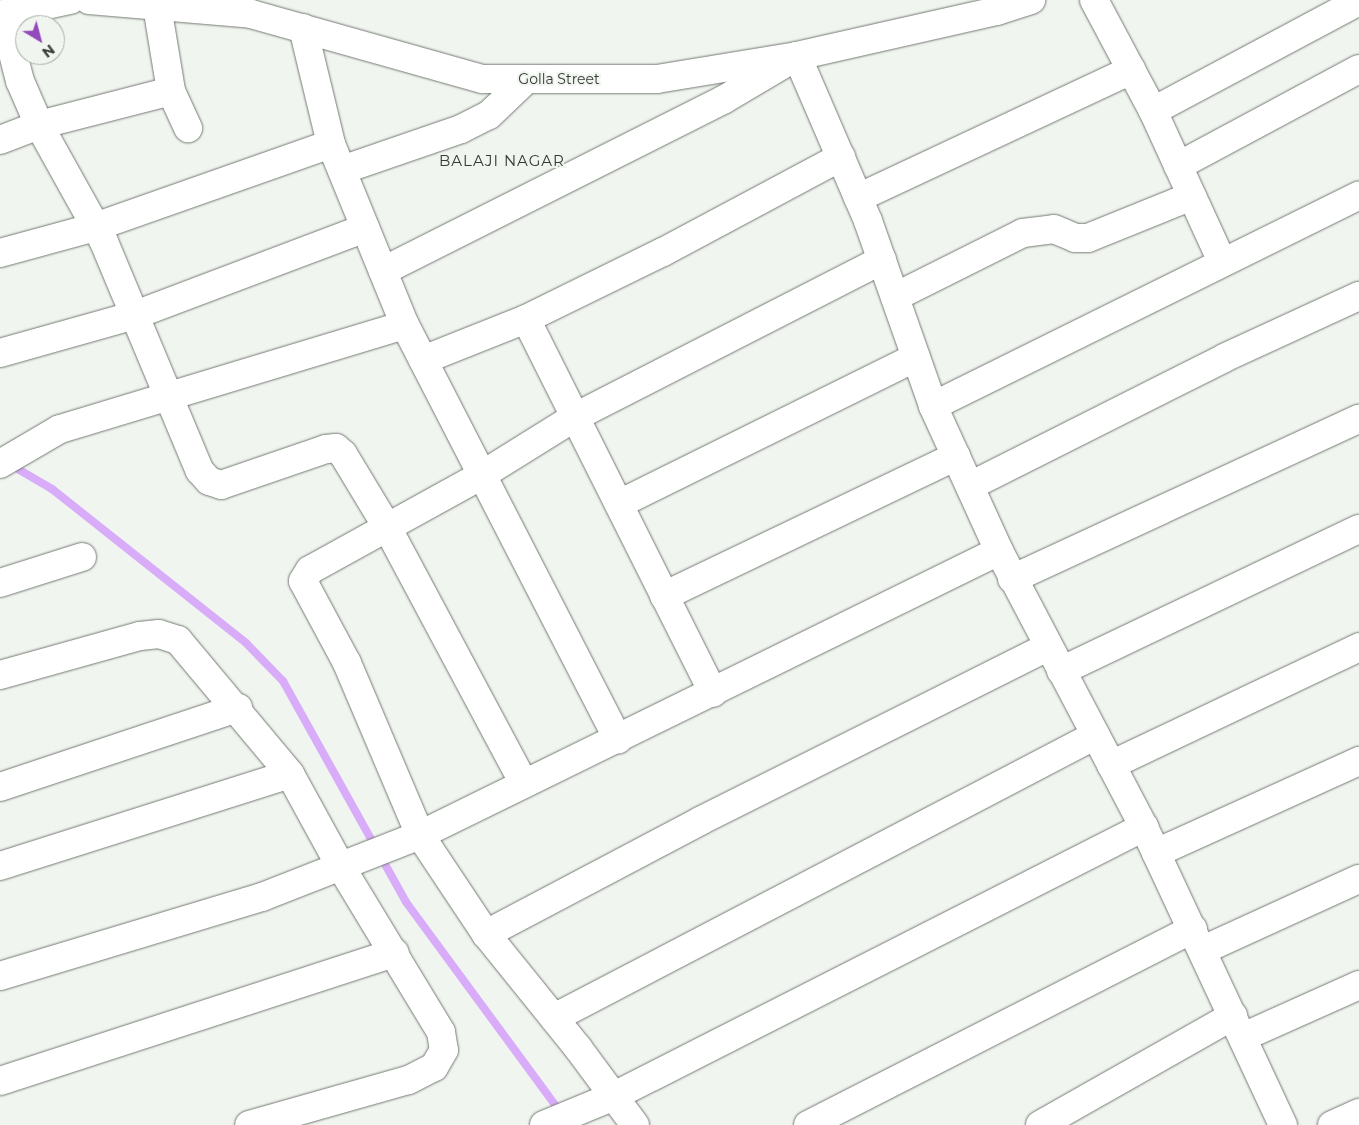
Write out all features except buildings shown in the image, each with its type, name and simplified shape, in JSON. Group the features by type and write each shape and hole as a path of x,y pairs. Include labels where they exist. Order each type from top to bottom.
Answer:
{"street":[{"path":"70,0 1,15 7,57 40,125 95,227 171,396 200,471 209,481 221,484 336,448 353,468 387,527 524,784"},
{"name":"Golla Street","path":"89,0 130,2 251,14 483,78 657,79 797,56 995,5 1031,0"},
{"path":"1094,0 1153,111 1222,262"},
{"path":"1153,111 1359,1"},
{"path":"157,6 171,91 188,128"},
{"path":"303,28 331,144 405,325 618,738"},
{"path":"383,271 723,100 797,56 858,198 882,260 933,406 998,551 1047,647 1144,827 1283,1125"},
{"path":"1178,166 1359,69"},
{"path":"858,198 1131,70"},
{"path":"342,170 462,129 489,115 527,78"},
{"path":"0,140 40,125 171,91"},
{"path":"0,253 95,227 331,144"},
{"path":"423,360 526,320 663,252 840,157"},
{"path":"933,406 1359,195"},
{"path":"895,297 1023,233 1054,229 1075,238 1088,238 1192,196"},
{"path":"0,353 135,315 365,228"},
{"path":"635,1125 602,1101 554,1018 408,839 348,664 303,581 310,570 482,475 576,417 882,260"},
{"path":"970,486 1224,358 1359,296"},
{"path":"526,320 713,693"},
{"path":"0,464 60,429 405,325"},
{"path":"619,504 916,357"},
{"path":"1012,580 1359,419"},
{"path":"664,596 956,456"},
{"path":"1060,671 1359,529"},
{"path":"0,976 262,896 341,867 408,839 713,693 998,551"},
{"path":"0,583 82,557"},
{"path":"0,675 140,636 159,634 178,640 238,708 290,774 341,867 395,953 441,1032 444,1050 434,1067 408,1080 249,1125"},
{"path":"486,934 700,821 1047,647"},
{"path":"1112,765 1359,647"},
{"path":"0,786 238,708"},
{"path":"554,1018 1096,735"},
{"path":"1156,853 1359,762"},
{"path":"0,866 290,774"},
{"path":"544,1125 602,1101 1144,827"},
{"path":"808,1125 1198,940 1359,879"},
{"path":"0,1081 395,953"},
{"path":"1040,1125 1238,1027 1359,985"},
{"path":"1332,1125 1359,1113"}],"waterway":[{"path":"11,465 52,489 246,643 283,681 406,902 561,1113"}],"district":[{"name":"BALAJI NAGAR","path":"502,161"}]}
